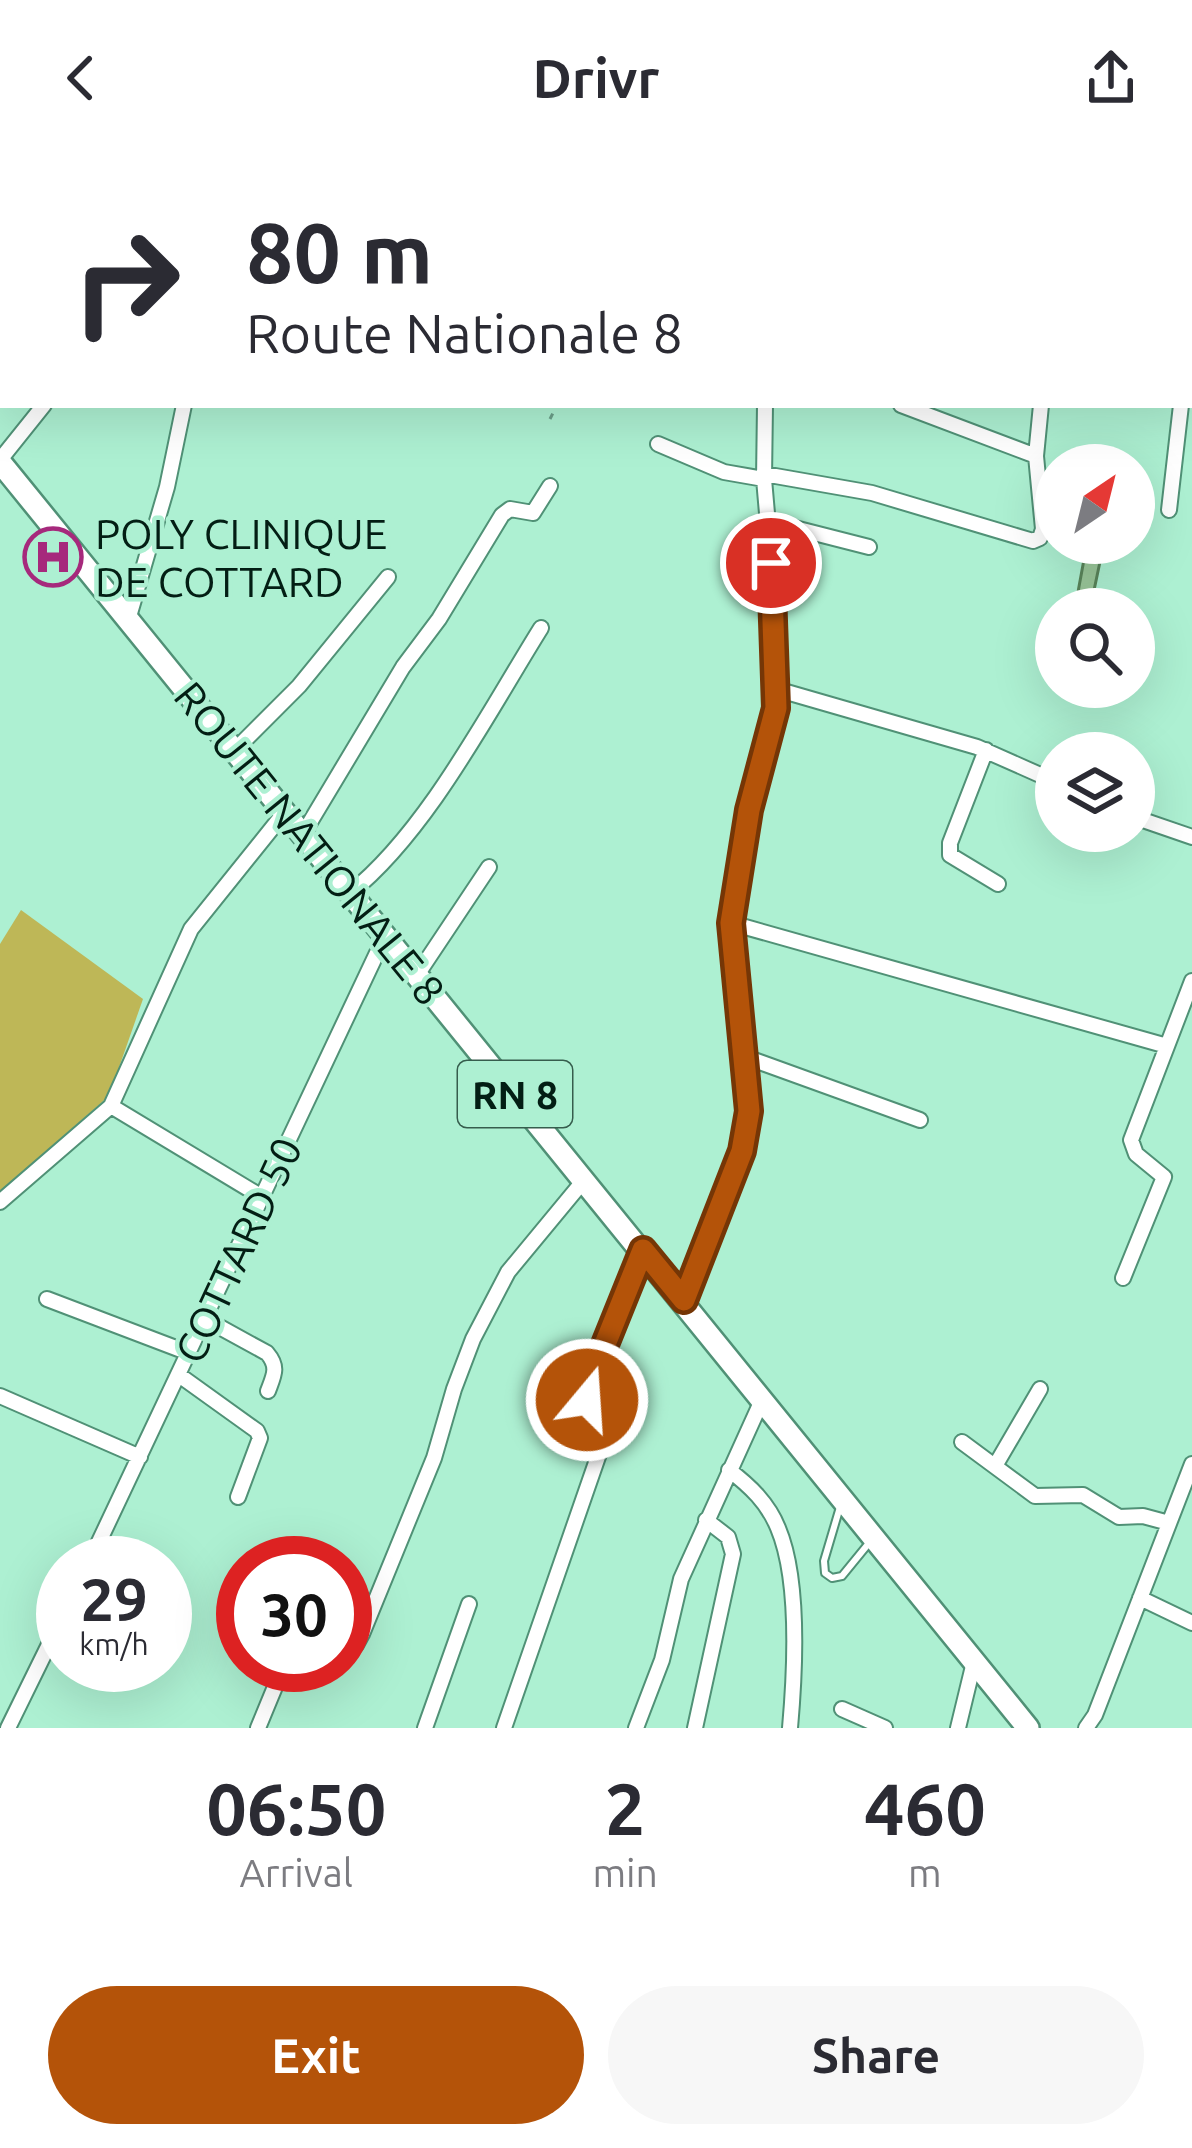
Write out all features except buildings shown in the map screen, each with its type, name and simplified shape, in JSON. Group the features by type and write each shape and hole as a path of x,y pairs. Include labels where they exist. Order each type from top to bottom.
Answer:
{"main road":[{"name":"ROUTE NATIONALE 8","path":"0,461 1028,1728"}],"street":[{"path":"0,461 42,408"},
{"path":"128,620 167,487 183,408"},
{"path":"684,1300 742,1151 749,1111 731,923 749,810 776,708 765,408"},
{"path":"910,408 1035,456"},
{"path":"1037,444 1041,408"},
{"path":"1169,510 1181,408"},
{"path":"658,444 724,472 872,494 1035,540"},
{"path":"303,833 502,515 510,509 533,513 550,486"},
{"path":"767,521 869,548"},
{"path":"235,751 299,686 388,577"},
{"path":"350,892 378,868 430,802 541,628"},
{"path":"776,689 986,750 1035,772"},
{"path":"986,750 950,843 950,855 998,884"},
{"path":"0,1202 111,1106 191,928 285,812"},
{"path":"1155,824 1192,837"},
{"path":"418,975 489,867"},
{"path":"731,923 1167,1046"},
{"name":"COTTARD 50","path":"102,1536 386,936"},
{"path":"1123,1278 1164,1177 1136,1154 1131,1140 1192,981"},
{"path":"742,1056 920,1120"},
{"path":"111,1106 262,1197"},
{"path":"372,1610 434,1458 454,1389 498,1291 520,1253 585,1179"},
{"path":"504,1728 600,1451 587,1400 589,1384 643,1250"},
{"path":"47,1300 189,1353"},
{"path":"205,1319 275,1362 268,1390"},
{"path":"179,1375 257,1431 260,1438 238,1497"},
{"path":"995,1466 1040,1389"},
{"path":"0,1396 140,1457"},
{"path":"636,1728 662,1660 681,1579 763,1398"},
{"path":"962,1442 1035,1496 1083,1495 1119,1517 1169,1522"},
{"path":"1086,1728 1192,1464"},
{"path":"729,1470 765,1504 779,1529 788,1565 790,1728"},
{"path":"695,1728 733,1554 728,1537 706,1520"},
{"path":"1140,1598 1192,1623"},
{"path":"425,1728 469,1604"},
{"path":"958,1728 974,1662"},
{"path":"8,1728 36,1671"},
{"path":"258,1728 273,1692"},
{"path":"842,1709 885,1728"}],"lane":[{"path":"843,1498 824,1573 832,1578 842,1576 874,1537"}],"path":[{"path":"550,418 555,408"}],"shaded area":[{"path":"21,910 143,999 109,1096 0,1192 0,944"}],"place":[{"name":"POLY CLINIQUE DE COTTARD","path":"53,557"}],"route":[{"path":"587,1400 589,1384 643,1250 684,1300 742,1151 749,1111 731,923 749,810 776,708 771,563"}]}
